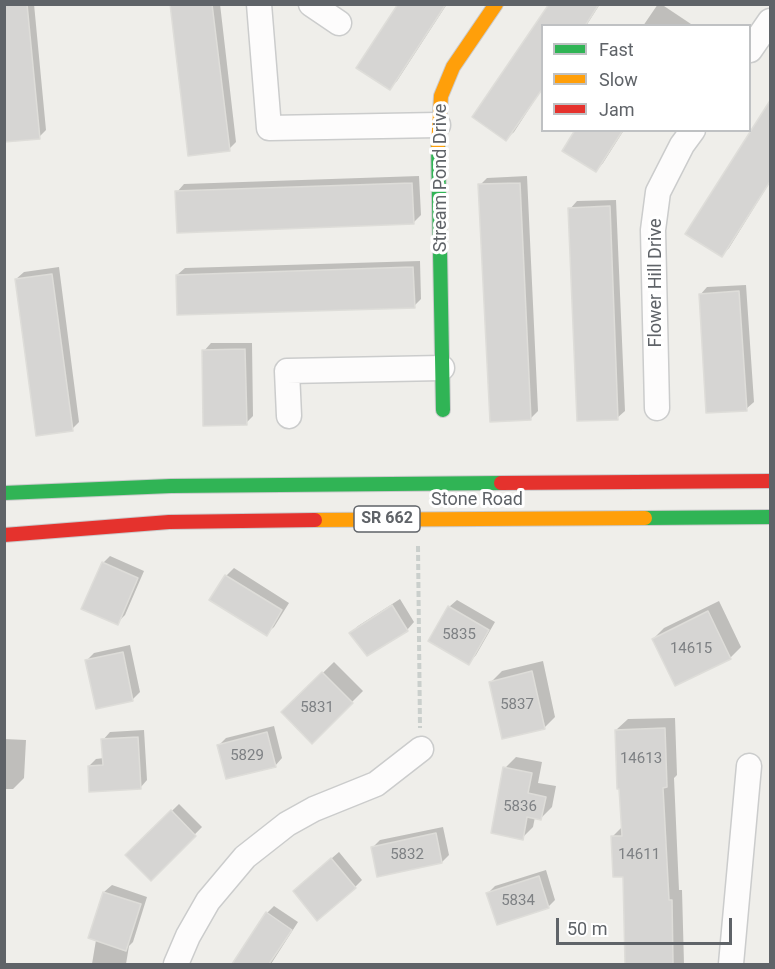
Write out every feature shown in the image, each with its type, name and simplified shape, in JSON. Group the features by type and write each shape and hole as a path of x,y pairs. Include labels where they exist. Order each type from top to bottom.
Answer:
{"main road":[{"name":"Stream Pond Drive","path":"443,410 438,125 441,96 453,67 496,4"},
{"name":"Stone Road","path":"4,493 171,486 771,481"},
{"name":"Stone Road","path":"4,535 169,522 771,518"}],"street":[{"path":"259,4 269,128 438,125"},
{"path":"311,4 339,23"},
{"path":"751,49 771,21"},
{"name":"Flower Hill Drive","path":"657,408 653,230 658,192 682,145 692,132"},
{"path":"288,416 287,371 442,368"},
{"path":"176,964 188,936 208,901 245,856 286,824 314,809 376,784 421,749"},
{"path":"731,964 750,765"}],"path":[{"path":"417,519 421,749"}],"building":[{"path":"4,4 27,4 40,139 4,142"},
{"path":"170,4 212,4 230,151 188,156"},
{"path":"398,4 446,4 390,90 356,68"},
{"path":"549,4 599,4 586,24 541,24 541,91 506,141 472,117"},
{"path":"771,99 771,180 722,257 685,234"},
{"path":"574,132 622,132 596,172 562,151"},
{"path":"412,183 414,224 177,233 175,191"},
{"path":"520,183 531,420 490,422 478,184"},
{"path":"610,206 618,420 577,421 568,208"},
{"path":"413,267 415,308 177,315 176,275"},
{"path":"52,274 73,431 36,436 15,279"},
{"path":"739,291 747,411 706,413 699,294"},
{"path":"245,349 247,425 203,426 202,350"},
{"path":"102,562 138,578 118,625 81,609"},
{"path":"225,575 282,610 267,636 209,600"},
{"path":"392,605 408,631 367,656 349,633"},
{"path":"448,606 489,630 469,665 428,641"},
{"path":"708,611 731,659 675,686 652,639"},
{"path":"123,652 133,701 96,709 85,660"},
{"path":"532,671 545,729 502,739 489,682"},
{"path":"322,672 353,703 312,744 281,712"},
{"path":"665,728 667,787 663,788 669,900 672,900 673,964 625,964 623,877 613,877 611,836 622,836 619,789 617,789 615,730"},
{"path":"267,732 276,767 226,779 217,745"},
{"path":"138,737 141,789 89,792 88,766 103,765 101,739"},
{"path":"503,767 532,773 528,793 546,797 541,820 527,817 523,840 491,833"},
{"path":"171,810 196,836 151,881 125,855"},
{"path":"436,833 442,863 377,877 371,847"},
{"path":"331,858 356,888 317,921 293,891"},
{"path":"539,876 549,908 497,925 486,893"},
{"path":"103,892 141,904 126,951 88,938"},
{"path":"266,912 292,930 269,964 232,964"}],"traffic: fast":[{"path":"438,145 443,410"},
{"path":"4,493 171,486 501,483"},
{"path":"645,518 770,517"}],"traffic: slow":[{"path":"438,145 441,96 453,67 496,4"},
{"path":"315,520 645,518"}],"traffic: jam":[{"path":"501,483 770,481"},
{"path":"4,535 169,522 315,520"}]}
